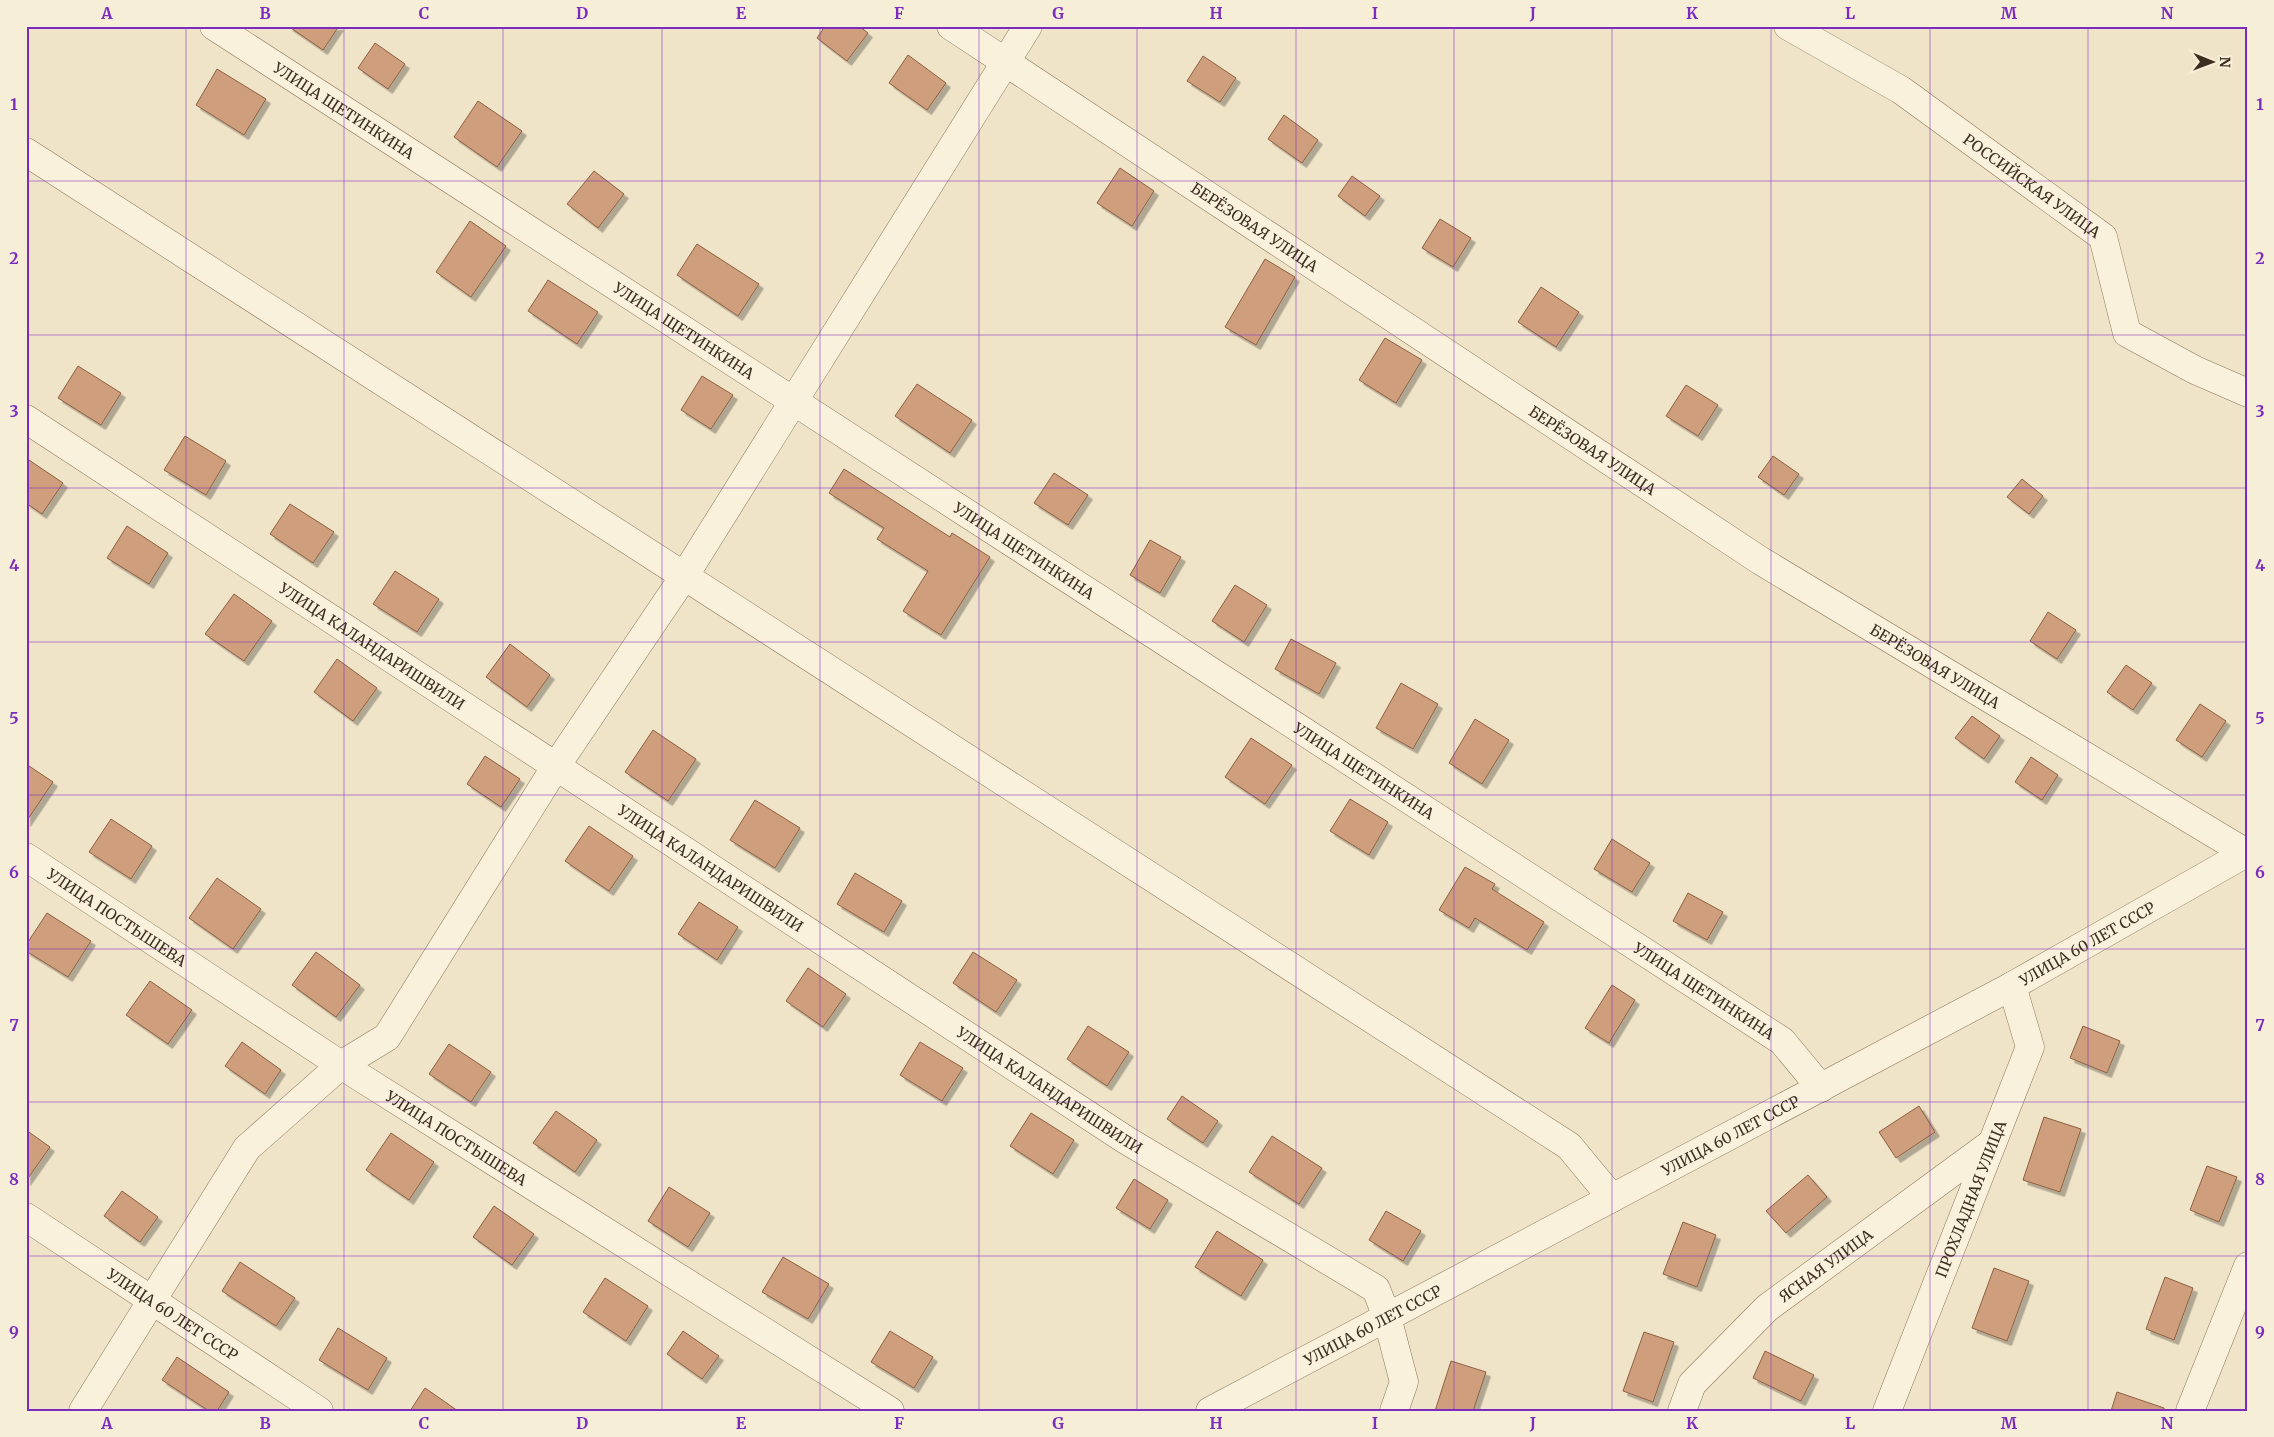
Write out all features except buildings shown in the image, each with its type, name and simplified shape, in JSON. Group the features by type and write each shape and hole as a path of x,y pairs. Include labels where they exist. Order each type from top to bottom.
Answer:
{"street":[{"name":"УЛИЦА ЩЕТИНКИНА","path":"214,26 1782,1041 1821,1088"},
{"name":"БЕРЁЗОВАЯ УЛИЦА","path":"951,26 1761,561 2247,853"},
{"path":"83,1411 151,1299 247,1148 341,1065 386,1037 556,766 685,575 1028,26"},
{"name":"РОССИЙСКАЯ УЛИЦА","path":"1788,26 1901,90 2103,237 2127,333 2195,370 2248,393"},
{"path":"26,152 1569,1146 1612,1198"},
{"name":"УЛИЦА КАЛАНДАРИШВИЛИ","path":"26,420 1126,1140 1376,1289 1387,1317 1404,1382 1394,1411"},
{"name":"УЛИЦА 60 ЛЕТ СССР","path":"1210,1411 2012,986 2247,853"},
{"name":"УЛИЦА ПОСТЫШЕВА","path":"26,857 341,1065 890,1411"},
{"name":"ПРОХЛАДНАЯ УЛИЦА","path":"1887,1411 2030,1047 2012,986"},
{"name":"ЯСНАЯ УЛИЦА","path":"1682,1411 1692,1384 1767,1308 1992,1143"},
{"name":"УЛИЦА 60 ЛЕТ СССР","path":"26,1217 319,1411"},
{"path":"2190,1411 2248,1266"}]}
